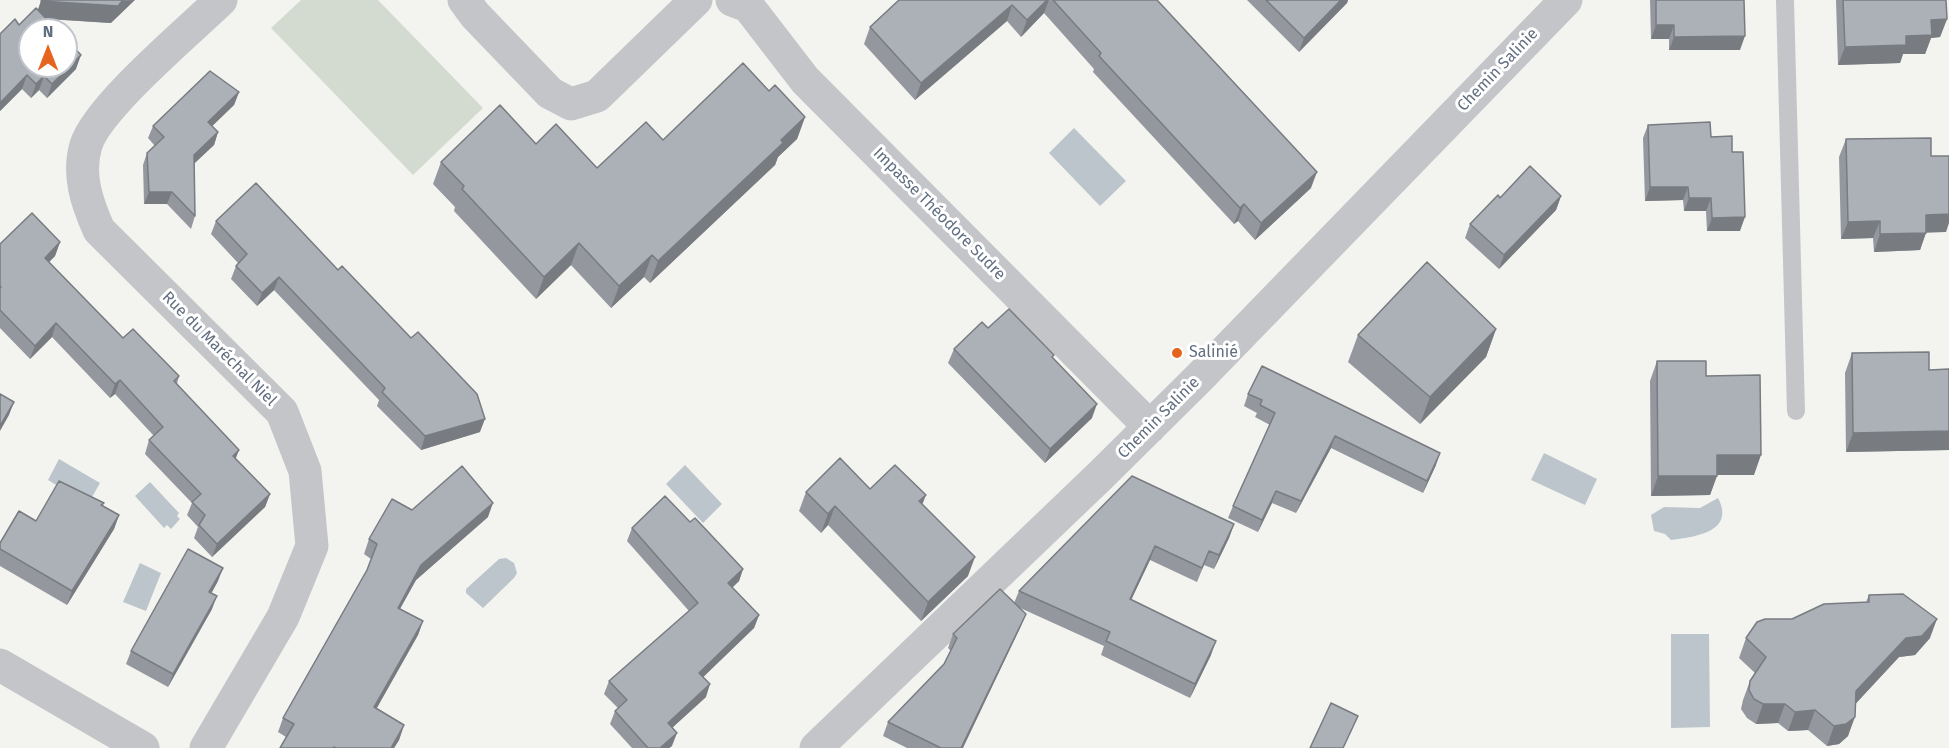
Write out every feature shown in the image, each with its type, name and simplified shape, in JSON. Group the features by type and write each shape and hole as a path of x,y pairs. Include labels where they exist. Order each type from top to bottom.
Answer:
{"street":[{"name":"Rue du Maréchal Niel","path":"206,748 283,617 312,546 305,471 282,412 99,230 86,199 83,175 86,145 103,116 221,0"},
{"path":"464,0 475,15 550,93 571,104 597,96 696,0"},
{"name":"Impasse Théodore Sudre","path":"732,0 748,6 805,80 1150,427"},
{"name":"Chemin Salinie","path":"816,748 1150,427 1566,0"},
{"path":"0,665 143,748"}],"lane":[{"path":"1785,0 1796,411"}],"shaded area":[{"path":"301,0 378,0 483,108 413,175 271,28"},
{"path":"1074,128 1126,181 1100,206 1049,153"},
{"path":"1544,453 1597,479 1585,505 1531,480"},
{"path":"59,459 100,483 88,504 48,480"},
{"path":"685,465 722,504 703,523 666,484"},
{"path":"150,482 179,513 177,516 180,519 171,529 167,525 164,528 135,496"},
{"path":"1718,498 1722,509 1721,518 1710,531 1671,540 1665,534 1654,531 1651,515 1664,507 1700,508"},
{"path":"506,558 514,563 517,573 483,608 466,593 466,589 499,559"},
{"path":"140,563 161,573 146,611 123,602"},
{"path":"1671,634 1709,634 1710,727 1671,728"}],"building":[{"path":"42,0 123,0 118,6"},
{"path":"899,0 1047,0 1027,20 1012,5 921,83 870,27"},
{"path":"1053,0 1157,0 1317,172 1261,223 1244,204 1240,208 1099,56 1101,53"},
{"path":"1266,0 1341,0 1304,38"},
{"path":"1656,0 1744,0 1745,36 1674,37 1674,25 1656,25"},
{"path":"1843,0 1946,0 1947,19 1931,20 1932,35 1906,36 1906,45 1845,47"},
{"path":"36,8 46,18 26,18"},
{"path":"15,19 18,24 18,78 24,78 0,103 0,34"},
{"path":"743,63 769,91 775,85 805,117 781,140 783,143 658,261 652,255 619,286 579,243 544,277 462,189 464,186 441,162 500,105 536,144 556,124 597,168 646,122 663,140"},
{"path":"210,71 239,92 208,122 218,132 194,155 195,216 172,192 149,192 147,153 164,137 153,126"},
{"path":"30,78 42,78 36,84"},
{"path":"46,78 58,78 52,84"},
{"path":"1710,122 1711,137 1732,136 1732,152 1743,152 1745,217 1712,218 1711,198 1689,198 1688,187 1650,187 1648,125"},
{"path":"1931,138 1931,156 1949,156 1949,214 1926,215 1926,233 1880,234 1880,221 1848,222 1846,139"},
{"path":"1530,166 1561,196 1504,255 1470,224 1498,195 1500,198"},
{"path":"256,183 338,270 342,266 411,338 418,332 477,394 485,419 425,436 382,392 385,388 279,277 262,293 236,266 247,254 216,221"},
{"path":"32,213 60,242 45,258 123,338 133,329 179,376 174,381 239,450 233,456 270,494 217,544 199,525 205,515 192,502 201,494 149,440 163,427 120,380 115,384 56,323 35,346 0,310 0,244"},
{"path":"1427,262 1496,329 1430,397 1358,335"},
{"path":"1009,309 1097,404 1050,449 954,349 982,322 988,328"},
{"path":"1929,352 1929,370 1949,369 1949,431 1853,433 1852,353"},
{"path":"1657,361 1706,361 1706,376 1760,375 1761,455 1717,455 1717,476 1658,476"},
{"path":"1262,366 1440,453 1427,481 1335,436 1301,501 1276,491 1262,520 1233,506 1275,413 1260,405 1262,400 1248,394"},
{"path":"0,394 14,402 0,426"},
{"path":"840,458 870,489 895,465 926,495 919,501 975,557 928,602 835,506 828,514 806,492"},
{"path":"462,466 493,503 421,565 398,608 423,621 374,707 404,725 391,748 280,748 294,724 283,718 367,570 377,544 369,539 392,499 412,510"},
{"path":"1132,476 1234,524 1219,555 1209,551 1202,568 1155,546 1130,599 1216,641 1195,684 1106,641 1110,632 1019,591"},
{"path":"59,481 104,503 101,505 119,515 72,591 0,549 0,543 19,511 36,521"},
{"path":"665,496 690,522 695,518 743,569 728,583 759,615 699,673 710,684 668,723 677,733 660,748 648,748 615,711 627,700 609,681 698,603 632,528"},
{"path":"188,549 223,568 209,592 217,596 173,674 131,651"},
{"path":"1000,589 1026,614 961,748 941,748 888,722 944,664 957,638 953,634"},
{"path":"1903,594 1937,619 1922,636 1906,638 1856,691 1855,717 1846,724 1834,726 1815,710 1795,712 1785,704 1763,704 1754,699 1749,690 1750,681 1766,657 1746,638 1757,622 1765,619 1792,619 1824,604 1869,602 1869,595"},
{"path":"1331,703 1358,716 1343,748 1310,748"}],"place":[{"name":"Salinié","path":"1177,353"}]}
